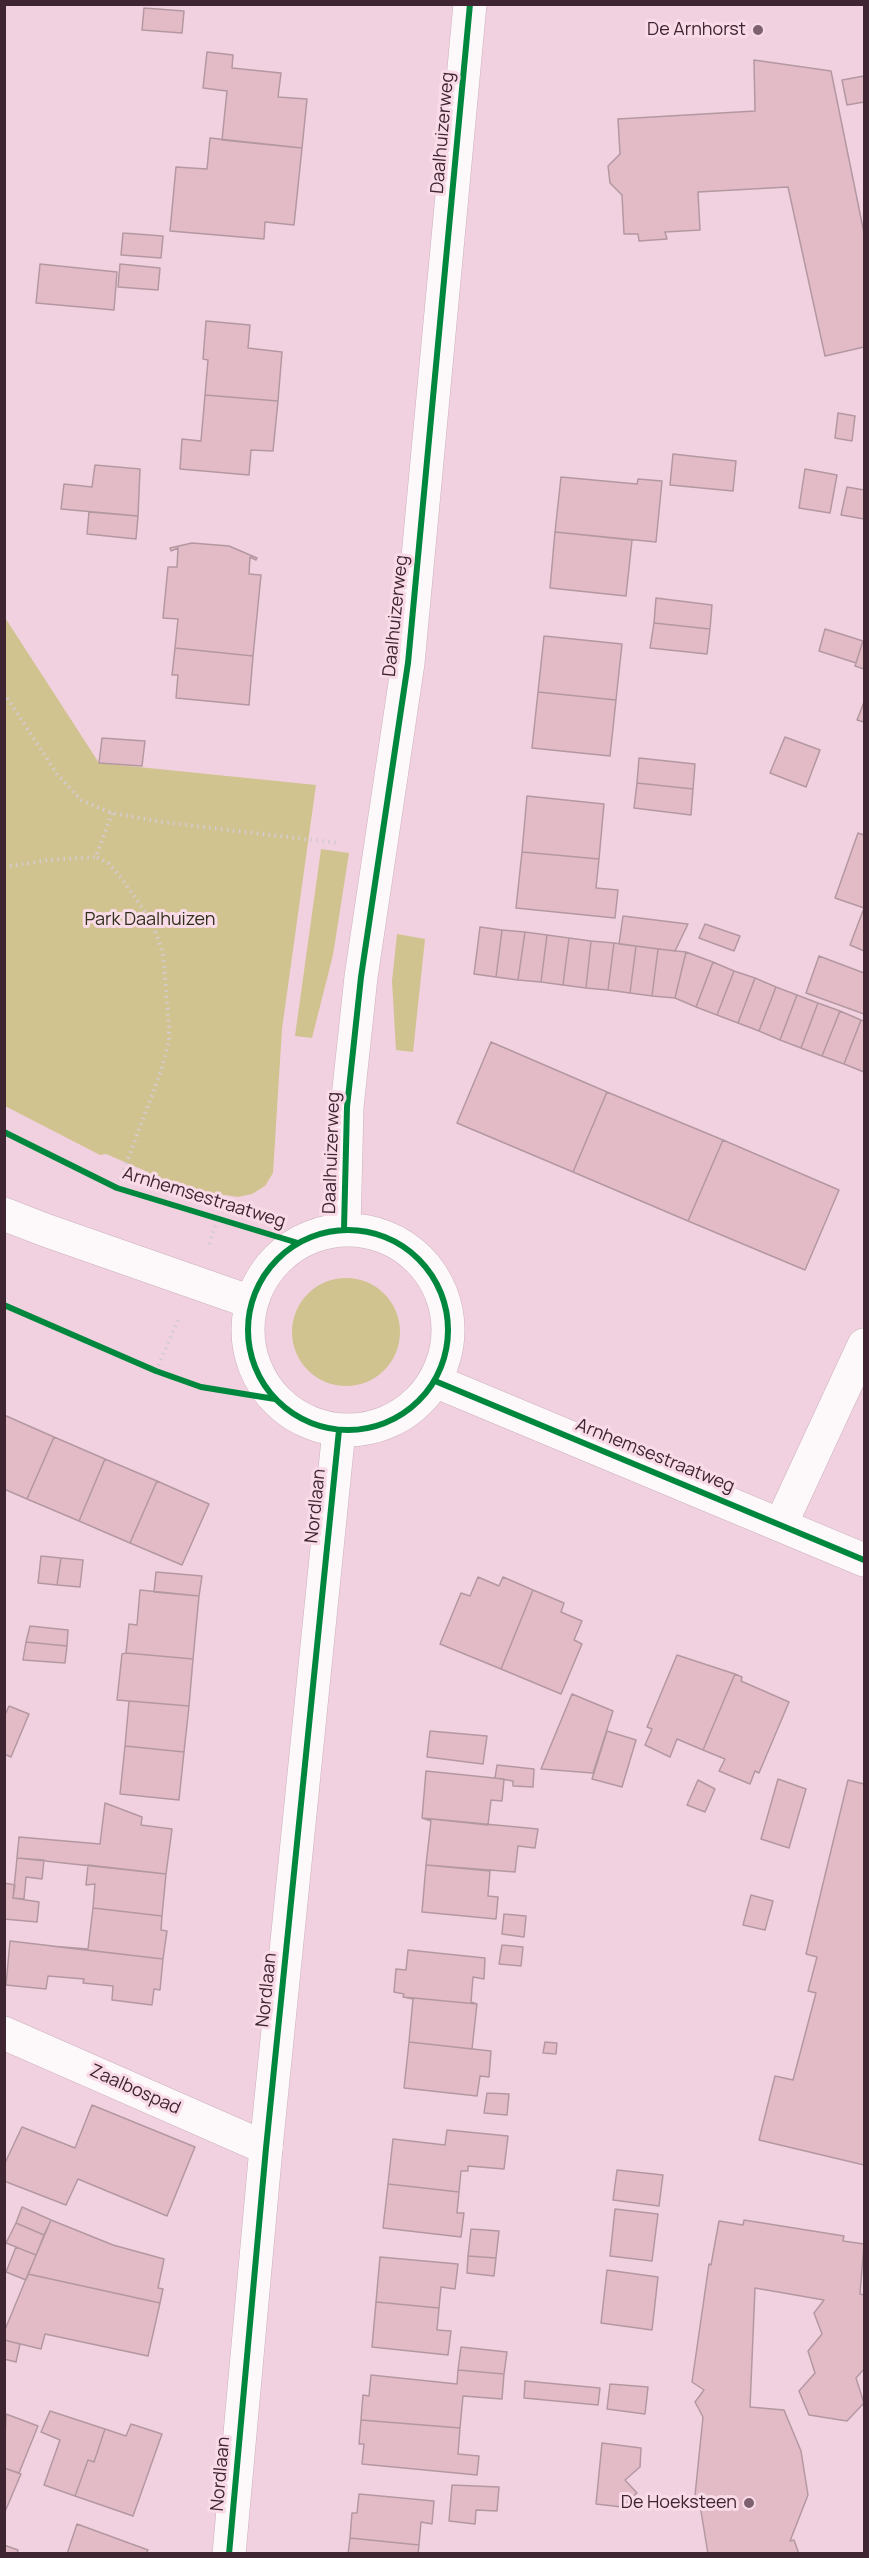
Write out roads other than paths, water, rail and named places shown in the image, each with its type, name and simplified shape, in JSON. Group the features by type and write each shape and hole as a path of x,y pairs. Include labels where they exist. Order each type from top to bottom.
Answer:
{"main road":[{"name":"Daalhuizerweg","path":"344,1229 347,1107 361,977 408,663 470,4"},
{"path":"4,1214 252,1302"},
{"path":"344,1229 371,1233 396,1242 418,1258 434,1278 445,1304 449,1330 446,1356 435,1381 417,1403 394,1420 367,1429 339,1430 315,1425 294,1414 275,1399 259,1378 250,1353 247,1327 252,1302 267,1270 281,1255 298,1243 320,1234 344,1229"},
{"path":"781,1524 864,1346"},
{"name":"Arnhemsestraatweg","path":"435,1381 864,1560"},
{"name":"Nordlaan","path":"229,2553 266,2148 339,1430"},
{"name":"Zaalbospad","path":"4,2033 266,2148"}],"place":[{"name":"De Arnhorst","path":"758,30"},
{"name":"De Hoeksteen","path":"749,2503"}],"park label":[{"name":"Park Daalhuizen","path":"150,920"}]}
